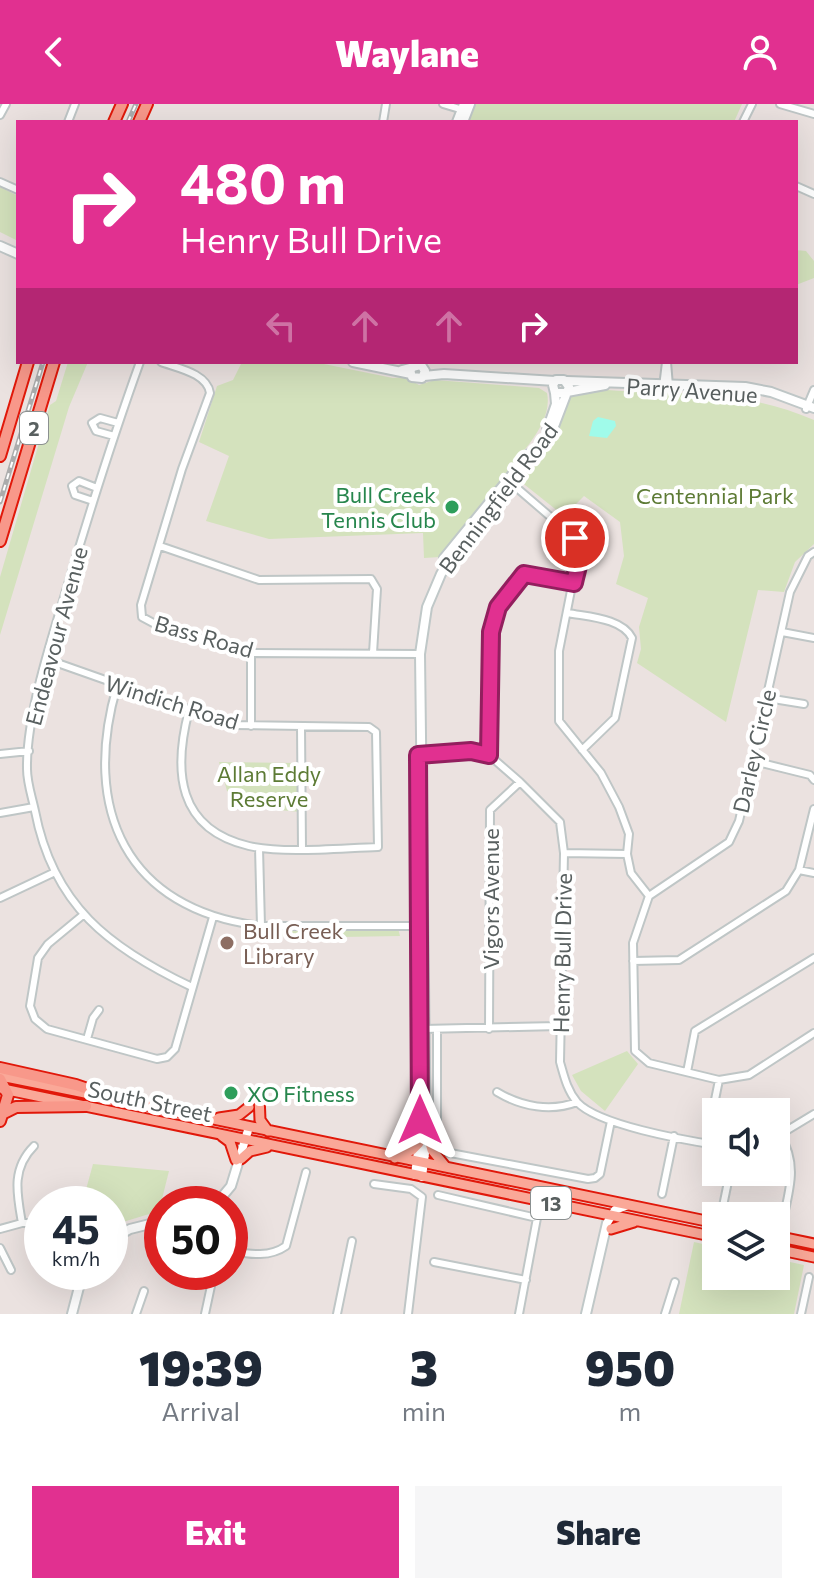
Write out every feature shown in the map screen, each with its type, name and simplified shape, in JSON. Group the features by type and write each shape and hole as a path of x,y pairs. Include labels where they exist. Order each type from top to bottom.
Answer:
{"highway":[{"name":"2","path":"0,456 27,364"},
{"name":"2","path":"0,541 53,364"},
{"path":"0,1068 76,1085 117,1099"},
{"path":"0,1077 7,1102 2,1117"},
{"name":"South Street","path":"0,1077 702,1220"},
{"name":"South Street","path":"3,1089 702,1234"},
{"path":"259,1095 260,1120 268,1131"},
{"path":"2,1117 16,1107 86,1106"},
{"path":"151,1119 148,1113 152,1107"},
{"path":"212,1119 239,1115 249,1107"},
{"path":"426,1128 432,1150 448,1169"},
{"path":"216,1133 230,1142 238,1162 250,1151 274,1146"},
{"path":"395,1158 419,1143"},
{"path":"611,1229 642,1222"},
{"path":"790,1239 814,1244"},
{"path":"790,1252 814,1257"}],"main road":[{"name":"Parry Avenue","path":"374,364 444,374 527,380 566,392 602,385 666,385"},
{"name":"Parry Avenue","path":"554,388 561,379 666,385 753,392 810,408"},
{"path":"566,392 567,381"},
{"name":"Benningfield Road","path":"510,482 550,426 556,404 554,388"},
{"name":"Benningfield Road","path":"421,1163 421,755 418,654 427,607 441,574 451,557 551,434 566,392"},
{"name":"Benningfield Road","path":"418,1176 426,1128 422,1029"},
{"path":"230,1186 246,1126"},
{"path":"588,1310 598,1285 611,1229 611,1215 594,1198"},
{"path":"588,1310 607,1223 619,1207 629,1205"},
{"path":"72,1314 78,1290"}],"street":[{"path":"0,115 6,104"},
{"path":"443,104 466,106"},
{"path":"780,104 814,114"},
{"name":"Endeavour Avenue","path":"139,364 97,488 46,659 27,770 40,836 53,873 83,915 126,952 192,987"},
{"name":"Bass Road","path":"166,364 200,377 209,386 210,393 182,469 141,605 142,617 157,625 251,653 418,654"},
{"path":"666,385 667,364"},
{"path":"810,408 814,390"},
{"path":"114,436 96,431 92,423 100,418 118,423"},
{"path":"93,501 75,495 72,486 79,481 97,488"},
{"path":"510,482 580,545 559,651 559,721 601,773 619,807 629,834 627,854 631,873 649,896 633,943 635,1051 649,1063 719,1080 749,1075 814,1033"},
{"path":"160,546 259,580 371,579 377,589 373,653"},
{"name":"Darley Circle","path":"649,896 729,842 739,821 790,592 808,556 814,552"},
{"path":"421,755 471,751 489,755 491,632 498,607 524,574 574,583"},
{"path":"568,613 619,625 627,629 632,638 615,718 582,750"},
{"path":"782,632 814,638"},
{"path":"251,653 251,726"},
{"name":"Windich Road","path":"46,659 233,725 369,727 376,732 378,847 302,849"},
{"path":"117,686 104,744 104,780 110,815 123,842 157,886 213,917 261,926 422,926"},
{"path":"767,698 804,704"},
{"path":"189,710 179,760 183,789 207,826 225,838 259,848 302,849 301,726"},
{"path":"0,754 29,751"},
{"name":"Henry Bull Drive","path":"489,755 560,822 564,853 560,1062 566,1085 577,1102"},
{"path":"753,761 810,775 814,780"},
{"name":"Vigors Avenue","path":"489,1029 490,810 520,782"},
{"path":"0,813 34,807"},
{"path":"633,961 679,960 786,891 799,870 814,809"},
{"path":"259,848 261,926"},
{"path":"564,853 627,854"},
{"path":"799,870 814,873"},
{"path":"0,898 53,873"},
{"path":"83,915 42,950 38,958 30,1006 35,1019 47,1029 157,1059 167,1057 175,1049 213,917"},
{"path":"687,1072 695,1031 814,958"},
{"path":"87,1039 93,1018 99,1010"},
{"path":"422,1029 559,1026"},
{"path":"437,1029 437,1134 445,1152 595,1178 600,1174 611,1121"},
{"path":"715,1098 719,1080"},
{"path":"497,1092 518,1102 550,1109 577,1102 592,1114 611,1121 702,1143"},
{"path":"790,1129 814,1114"},
{"path":"662,1194 674,1136"},
{"path":"0,1229 22,1223 17,1173 25,1154 34,1146"},
{"path":"790,1153 790,1178"},
{"path":"248,1254 258,1255 286,1246 306,1172"},
{"path":"374,1184 398,1186 420,1194 422,1198 408,1314"},
{"path":"438,1195 536,1217 538,1224 519,1314"},
{"path":"337,1314 352,1241"},
{"path":"0,1248 11,1270"},
{"path":"434,1262 526,1280"},
{"path":"801,1314 809,1277"},
{"path":"665,1314 675,1282"},
{"path":"205,1314 210,1290"},
{"path":"136,1314 144,1291"}],"green space":[{"path":"474,104 742,104 735,120 467,120"},
{"path":"0,187 16,195 16,240 0,232"},
{"path":"798,250 806,251 814,261 814,278 798,284"},
{"path":"67,364 87,364 69,407 0,635 0,577 50,405 56,401"},
{"path":"241,364 324,364 393,378 405,377 419,385 435,380 539,388 547,393 548,400 541,426 530,443 440,557 424,558 423,533 269,539 206,521 229,456 199,442 217,386 233,380"},
{"name":"Centennial Park","path":"607,390 736,398 814,420 814,544 795,562 784,592 758,590 726,722 637,663 641,649 639,627 648,598 616,584 624,556 620,522 584,496 564,516 520,481 558,430 570,396"},
{"name":"Allan Eddy Reserve","path":"219,762 301,763 301,812 257,808 227,791"},
{"path":"398,928 400,936 341,937 341,929"},
{"path":"269,929 322,929 325,937 265,936"},
{"path":"627,1051 638,1064 605,1111 581,1091 572,1075"},
{"path":"93,1164 169,1171 165,1186 144,1186 144,1216 128,1220 128,1186 87,1186"},
{"path":"694,1242 702,1244 702,1290 790,1290 790,1262 804,1265 794,1314 679,1314"}],"shaded area":[{"path":"598,417 615,421 616,426 607,438 589,436 593,421"}],"railway":[{"path":"129,120 136,104"},
{"path":"0,502 42,364"}],"place":[{"name":"Bull Creek Tennis Club","path":"452,507"},
{"name":"Bull Creek Library","path":"227,943"},
{"name":"XO Fitness","path":"231,1093"}],"route":[{"path":"420,1120 418,755 471,751 489,755 491,632 498,607 524,574 574,583 581,552 575,538"}]}
